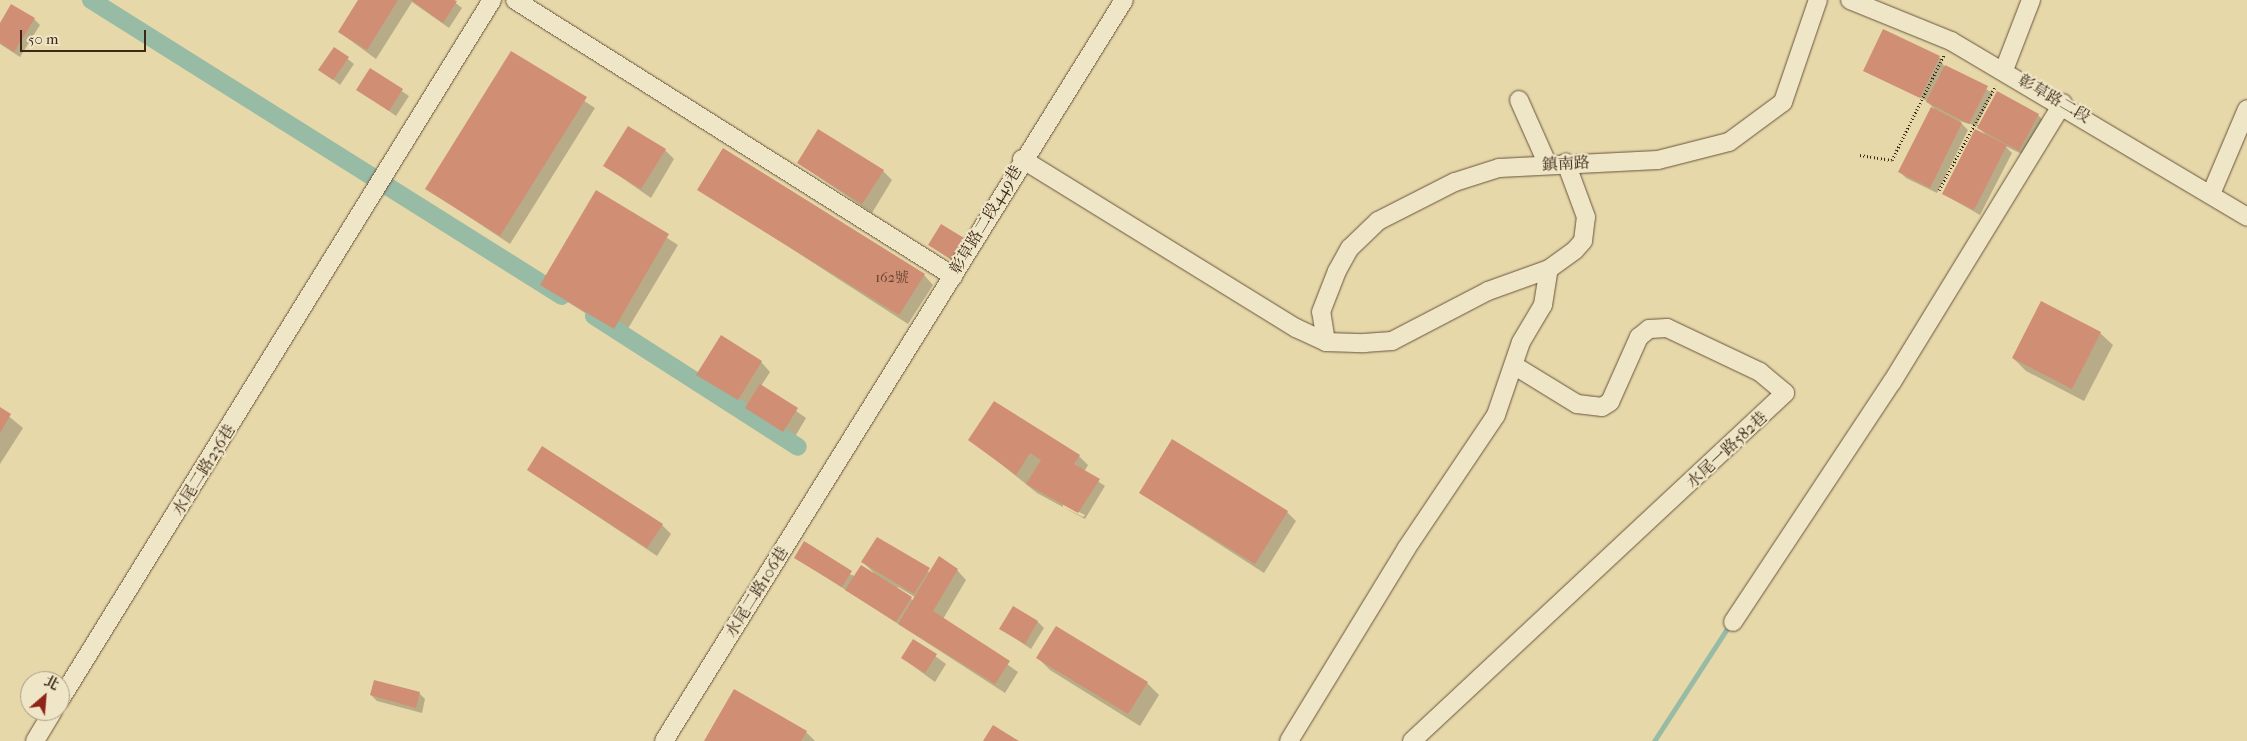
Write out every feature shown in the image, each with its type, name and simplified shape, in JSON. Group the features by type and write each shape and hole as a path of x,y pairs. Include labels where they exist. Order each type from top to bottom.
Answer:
{"street":[{"name":"水尾二路236巷","path":"70,684 349,238 492,0"},
{"path":"515,0 953,276"},
{"name":"彰草路二段449巷","path":"851,443 1022,159 1124,0"},
{"name":"鎮南路","path":"1326,342 1321,312 1337,271 1365,232 1455,182 1499,168 1566,163 1658,160 1729,142 1783,102 1818,0"},
{"name":"彰草路二段","path":"1850,0 1951,41 2063,103 2247,217"},
{"path":"2004,70 2032,0"},
{"path":"1519,100 1548,164"},
{"path":"1733,622 1892,382 2063,103"},
{"path":"2211,194 2247,109"},
{"path":"1022,159 1296,328 1326,342 1392,341 1488,291 1549,269 1583,241 1586,217 1566,163"},
{"path":"1289,741 1406,549 1496,415 1515,366 1520,342 1543,305 1549,269"},
{"name":"水尾一路582巷","path":"1412,741 1786,393 1760,372 1667,328 1649,328 1639,337 1610,402 1602,407 1577,404 1515,366"},
{"name":"水尾二路106巷","path":"664,741 851,443"},
{"path":"35,741 47,721"}],"path":[{"path":"1860,155 1892,160 1951,41"},
{"path":"1938,190 2004,70"}],"building":[{"path":"358,0 398,0 367,50 338,32"},
{"path":"411,0 454,0 457,1 443,23"},
{"path":"11,4 35,18 14,52 0,43 0,23"},
{"path":"1883,29 1940,56 1920,98 1863,71"},
{"path":"334,47 349,57 333,80 318,70"},
{"path":"511,51 587,97 500,236 425,189"},
{"path":"1945,65 1988,86 1969,124 1926,102"},
{"path":"370,68 403,89 389,111 356,90"},
{"path":"1997,91 2039,114 2019,151 1977,128"},
{"path":"1931,107 1962,123 1930,188 1898,172"},
{"path":"628,126 666,149 641,189 603,166"},
{"path":"818,129 884,170 862,204 797,163"},
{"path":"1975,129 2007,145 1974,210 1942,194"},
{"path":"723,148 925,274 899,315 697,190"},
{"path":"596,190 669,234 614,329 540,285"},
{"path":"941,224 964,238 951,259 928,245"},
{"path":"2041,301 2101,332 2072,389 2012,358"},
{"path":"721,335 762,361 738,400 696,375"},
{"path":"760,384 798,408 783,432 745,408"},
{"path":"994,401 1080,455 1074,464 1100,479 1078,513 1026,484 1041,460 1030,453 1016,475 968,440"},
{"path":"0,407 11,414 0,433"},
{"path":"1172,439 1288,511 1255,564 1139,493"},
{"path":"542,446 663,524 647,548 527,470"},
{"path":"877,537 930,568 914,594 861,562"},
{"path":"804,541 852,571 842,587 794,558"},
{"path":"939,556 958,569 933,611 1010,661 995,684 898,624"},
{"path":"861,565 912,597 896,622 845,590"},
{"path":"1013,606 1038,621 1025,644 999,629"},
{"path":"1056,626 1148,682 1128,714 1036,658"},
{"path":"913,639 937,654 925,673 901,658"},
{"path":"374,680 420,692 416,708 370,695"},
{"path":"734,689 807,731 801,741 704,741"},
{"path":"993,725 1019,741 983,741"}],"waterway":[{"path":"91,0 562,296"},
{"path":"594,316 798,447"},
{"path":"1654,741 1730,624"}]}
